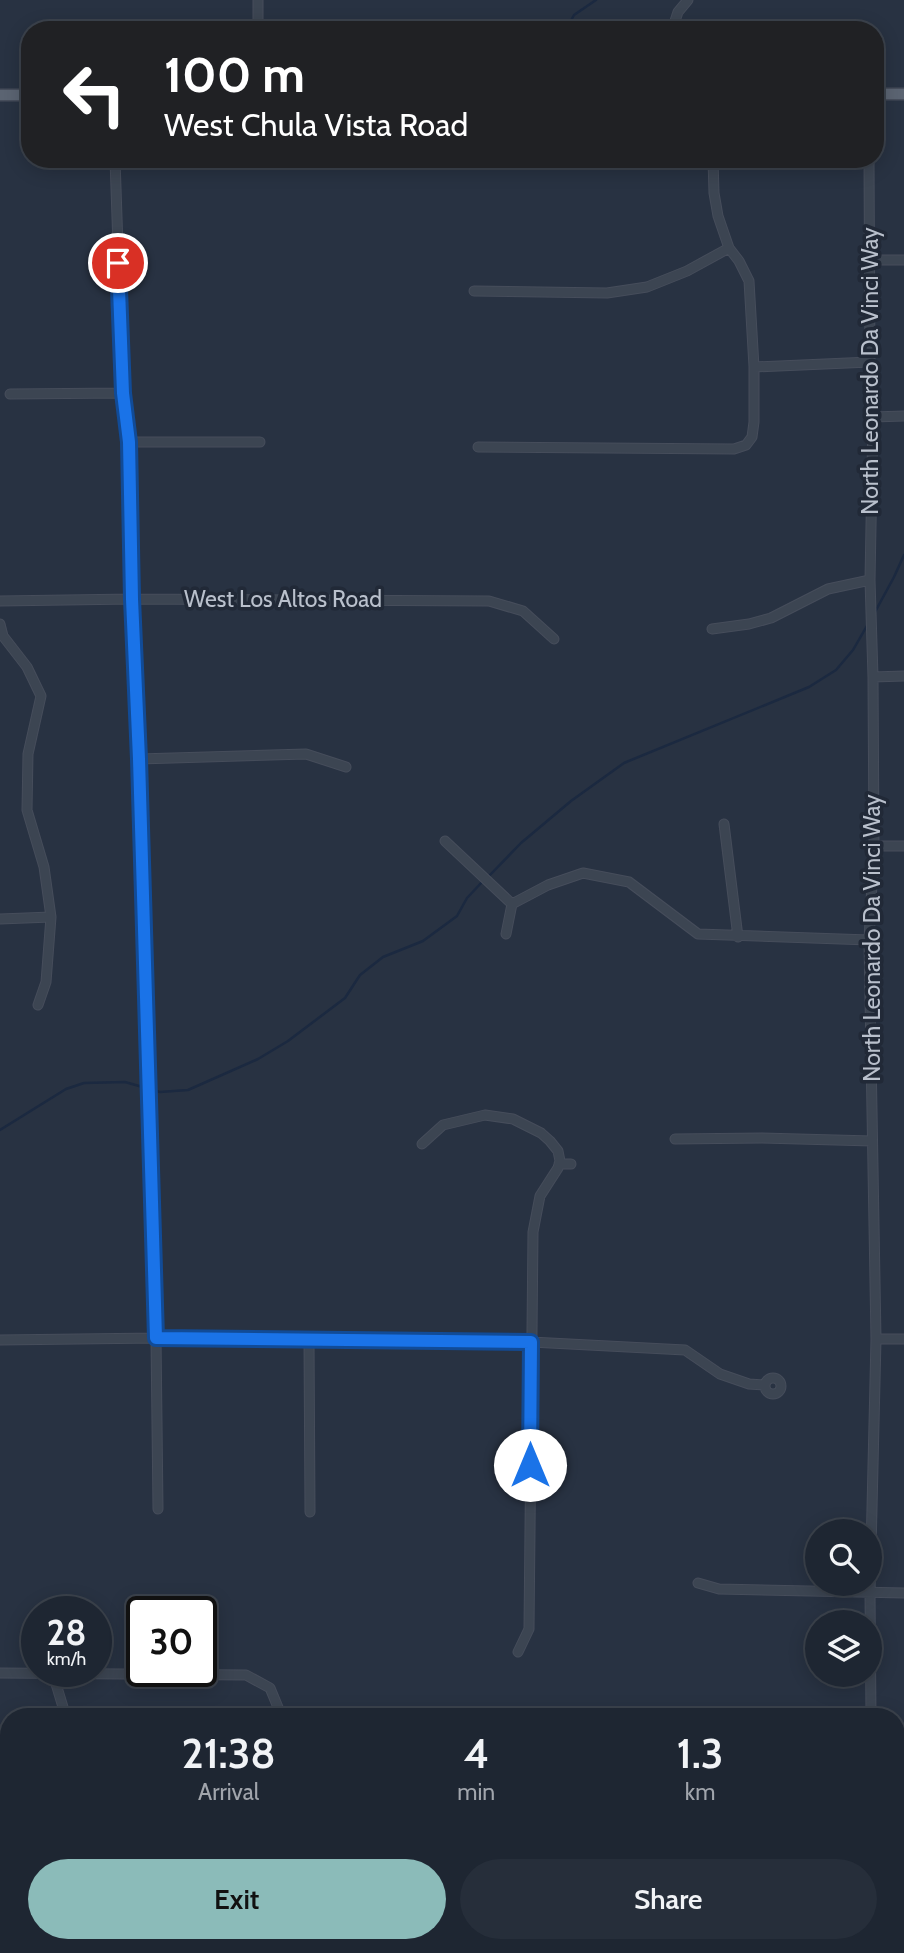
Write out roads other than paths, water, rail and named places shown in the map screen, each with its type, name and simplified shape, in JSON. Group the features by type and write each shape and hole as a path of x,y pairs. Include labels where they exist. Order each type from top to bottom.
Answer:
{"main road":[{"path":"884,94 904,94"},
{"path":"0,95 21,95"}],"street":[{"path":"258,0 258,21"},
{"path":"675,21 678,12 688,0"},
{"path":"114,168 123,393 129,442 156,1338 158,1509"},
{"path":"478,447 748,448 753,433 754,367 749,281 729,248 718,216 713,168"},
{"name":"North Leonardo Da Vinci Way","path":"869,168 870,362 873,417 870,580 874,846 869,940 876,1339 872,1519"},
{"path":"474,291 607,293 647,287 687,271 729,248"},
{"path":"869,260 904,260"},
{"path":"754,367 870,362"},
{"path":"10,394 123,393"},
{"path":"873,417 904,416"},
{"path":"129,442 260,442"},
{"path":"712,629 771,618 828,589 870,580"},
{"name":"West Los Altos Road","path":"0,601 489,601 523,611 554,639"},
{"path":"0,624 3,636 27,667 40,696 29,754 27,810 44,867 51,917 46,982 38,1005"},
{"path":"873,677 904,676"},
{"path":"139,759 306,754 346,767"},
{"path":"724,824 738,937"},
{"path":"445,841 512,904"},
{"path":"874,846 904,846"},
{"path":"512,904 583,873 629,882 698,934 869,940"},
{"path":"506,934 512,904"},
{"path":"0,919 51,917"},
{"path":"422,1144 443,1125 485,1115 513,1119 541,1133 558,1151 559,1164 540,1196 533,1231 529,1629 518,1652"},
{"path":"675,1139 872,1141"},
{"path":"559,1164 571,1164"},
{"path":"0,1340 156,1338 531,1342 685,1350 720,1374 749,1384 765,1385"},
{"path":"876,1339 904,1339"},
{"path":"309,1340 310,1512"},
{"path":"698,1583 719,1589 805,1591"},
{"path":"882,1592 904,1593"},
{"name":"North Leonardo Da Vinci Way","path":"870,1596 871,1708"},
{"path":"0,1673 21,1673"},
{"path":"112,1674 246,1675 270,1688 278,1708"},
{"path":"57,1687 63,1708"}],"waterway":[{"path":"571,21 574,15 596,0"},
{"path":"875,612 904,555"},
{"path":"488,877 521,843 571,801 624,763 809,687 836,670 853,650 868,624"},
{"path":"0,1130 66,1089 84,1083 125,1082 160,1092 188,1090 258,1059 288,1041 345,998 360,975 383,957 423,941 457,916 467,898 483,881"}]}
